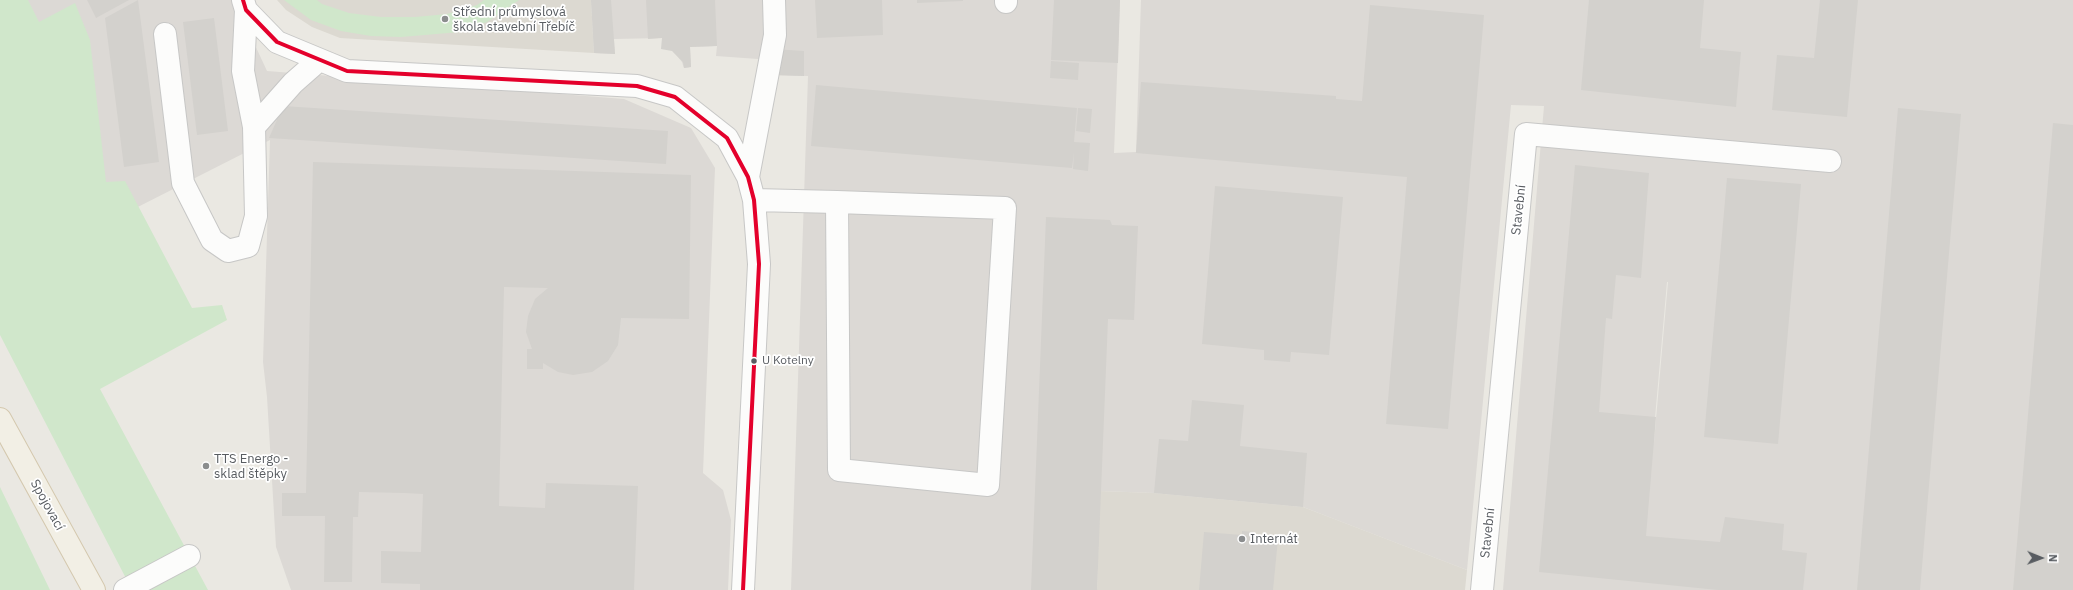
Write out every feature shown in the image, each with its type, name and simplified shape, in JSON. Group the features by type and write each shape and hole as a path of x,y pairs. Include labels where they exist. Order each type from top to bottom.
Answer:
{"main road":[{"name":"Spojovací","path":"0,419 94,590"}],"street":[{"path":"748,177 775,35 774,0"},
{"path":"245,5 277,42 318,61 347,71 637,86 675,97 727,138 748,177 754,200 759,264 743,590"},
{"path":"165,34 183,184 212,240 228,251 248,246 256,216 254,127 242,71 245,5"},
{"path":"254,127 293,83 318,61"},
{"name":"Stavební","path":"1482,590 1526,134 1830,161"},
{"path":"754,200 837,202 1005,208 988,485 839,470 837,202"},
{"path":"125,590 189,556"}],"shaded area":[{"path":"17,0 234,0 267,71 624,99 691,128 715,168 703,473 723,490 731,520 728,590 291,590 276,547 267,397 263,362 270,140 120,216"},
{"name":"Střední průmyslová škola stavební Třebíč","path":"277,0 591,0 594,53 340,38 312,27 286,10"},
{"path":"591,0 1120,0 1114,153 1136,152 1141,0 2073,0 2073,590 1503,590 1544,106 1511,105 1467,570 1303,507 1154,493 1101,491 1097,590 791,590 808,76 772,75 772,60 716,56 717,46 690,47 691,67 684,68 682,62 662,38 614,39 615,54 594,53","holes":["1668,282 1654,442 1655,418"]},
{"name":"Internát","path":"1100,491 1154,493 1303,507 1467,570 1465,590 1097,590"}],"green space":[{"path":"0,0 28,0 39,22 75,3 90,40 106,182 125,181 192,308 222,305 227,320 100,389 208,590 132,590 0,335"},
{"path":"284,0 317,0 322,4 349,13 381,17 415,17 447,14 477,5 484,0 519,0 487,22 460,32 401,37 371,36 341,31 311,20"},
{"path":"0,487 50,590 0,590"}],"building":[{"path":"87,0 129,0 96,18"},
{"path":"138,0 159,162 124,167 105,18"},
{"path":"591,0 611,0 615,54 594,53"},
{"path":"646,0 715,0 717,46 690,47 691,67 684,68 683,62 672,51 661,49 662,38 648,39"},
{"path":"815,0 882,0 883,35 817,38"},
{"path":"917,0 963,0 963,1 917,3"},
{"path":"1054,0 1120,0 1118,63 1051,60"},
{"path":"1589,0 1704,0 1700,48 1741,52 1736,107 1581,90"},
{"path":"1820,0 1858,0 1847,117 1772,110 1777,55 1814,58"},
{"path":"1370,5 1484,15 1448,429 1386,424 1407,177 1136,153 1141,82 1336,96 1336,99 1362,101"},
{"path":"214,18 228,131 197,135 183,22"},
{"path":"773,49 804,51 804,76 772,75"},
{"path":"1051,61 1079,63 1078,80 1050,78"},
{"path":"816,85 1077,108 1074,142 1090,143 1088,171 1073,169 1074,152 1072,168 811,146"},
{"path":"283,106 668,131 666,164 269,138"},
{"path":"1078,108 1092,109 1090,133 1076,131"},
{"path":"1898,108 1961,114 1920,590 1857,590"},
{"path":"2053,123 2073,125 2073,590 2013,590"},
{"path":"313,162 691,175 689,319 621,318 618,345 608,361 592,372 573,375 558,372 543,363 543,369 527,369 527,349 532,349 526,332 528,316 535,299 548,288 504,287 499,506 545,508 546,483 638,486 634,590 420,590 420,584 381,583 381,551 421,552 423,494 404,493 359,492 358,517 353,517 352,582 324,582 325,516 282,516 282,493 306,493"},
{"path":"1575,165 1649,173 1641,278 1616,275 1612,319 1606,318 1599,412 1656,417 1646,536 1720,542 1725,517 1784,524 1782,550 1807,553 1803,590 1718,590 1539,572"},
{"path":"1727,178 1801,184 1778,444 1704,437"},
{"path":"1215,186 1343,197 1329,355 1291,352 1290,362 1264,360 1264,350 1202,344"},
{"path":"1046,217 1110,220 1112,225 1138,226 1134,320 1108,319 1097,590 1031,590"},
{"path":"1192,400 1244,405 1240,446 1307,453 1303,507 1154,493 1159,439 1188,441"},
{"path":"1242,531 1254,532 1254,537 1278,539 1273,590 1199,590 1204,532 1242,535"}],"transit line":[{"path":"243,0 246,10 277,42 347,71 637,86 675,97 727,138 748,177 754,200 759,264 743,590"}],"place":[{"name":"Střední průmyslová škola stavební Třebíč","path":"445,19"},
{"name":"U Kotelny","path":"754,361"},
{"name":"TTS Energo - sklad štěpky","path":"206,466"},
{"name":"Internát","path":"1242,539"}]}
